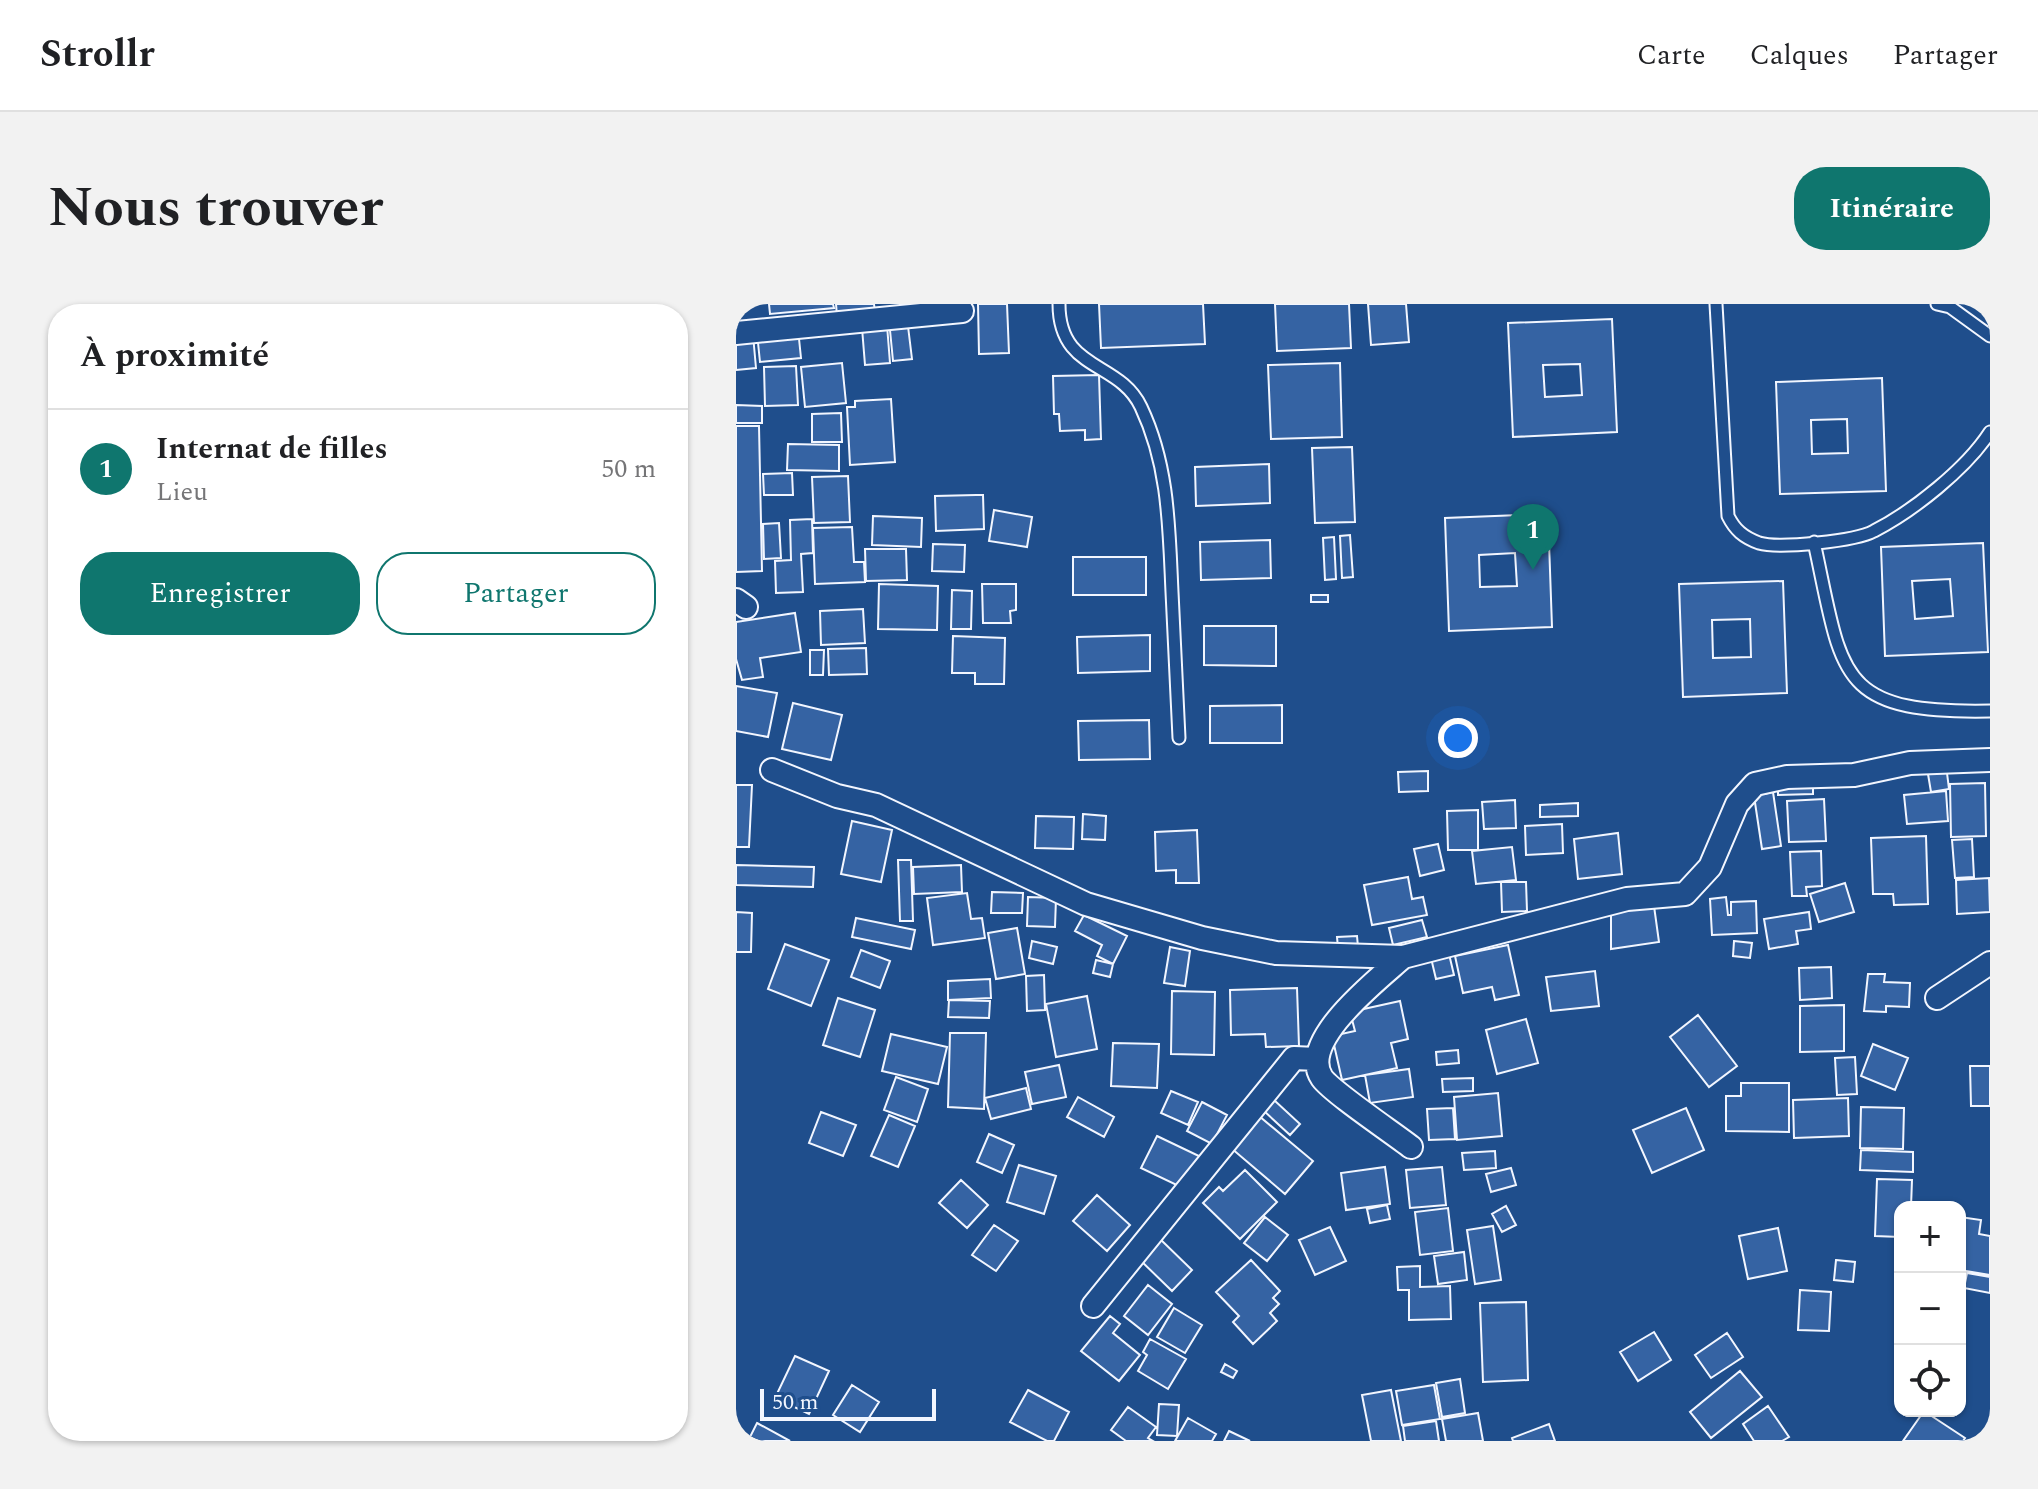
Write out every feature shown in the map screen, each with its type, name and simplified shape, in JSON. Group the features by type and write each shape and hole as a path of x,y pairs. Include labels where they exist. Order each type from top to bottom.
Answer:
{"street":[{"path":"736,333 962,311"},
{"path":"772,770 837,796 876,805 1086,904 1202,938 1276,953 1403,957 1627,899 1685,894 1710,867 1737,804 1755,784 1787,777 1854,775 1910,763 1990,760"},
{"path":"1093,1306 1294,1058 1378,974 1403,957"},
{"path":"1403,957 1349,1006 1326,1034 1317,1059 1322,1078 1411,1147"},
{"path":"1937,998 1990,963"},
{"path":"1294,1058 1317,1059"}],"lane":[{"path":"1059,304 1059,327 1073,346 1095,369 1123,380 1140,405 1168,490 1179,738"},
{"path":"1716,304 1728,516 1736,531 1762,544 1814,542 1871,533 1921,501 1990,432"},
{"path":"1937,304 1950,307 1990,336"},
{"path":"1814,542 1838,651 1853,679 1876,698 1902,706 1990,711"}],"building":[{"path":"769,304 833,304 834,308 770,314"},
{"path":"836,304 874,304 875,312 837,316"},
{"path":"978,304 1007,304 1009,353 979,354"},
{"path":"1099,304 1203,304 1205,344 1101,348"},
{"path":"1275,304 1349,304 1351,348 1277,351"},
{"path":"1368,304 1406,304 1409,342 1371,345"},
{"path":"907,318 912,359 893,361 889,320"},
{"path":"1612,319 1617,432 1513,437 1508,323","holes":["1580,364 1582,395 1545,397 1543,365"]},
{"path":"887,325 890,363 865,365 862,328"},
{"path":"798,329 801,358 760,362 757,333"},
{"path":"753,335 756,368 736,370 736,336"},
{"path":"842,363 846,403 805,407 801,367"},
{"path":"1340,363 1342,437 1271,439 1268,365"},
{"path":"796,366 798,405 765,406 764,367"},
{"path":"1099,375 1101,439 1085,440 1085,430 1060,431 1059,414 1054,414 1053,376"},
{"path":"1882,378 1886,491 1780,494 1776,382","holes":["1847,419 1848,453 1812,454 1811,420"]},
{"path":"891,399 895,462 850,465 847,407 855,407 855,401"},
{"path":"736,405 762,406 762,423 736,423"},
{"path":"841,413 842,442 812,442 812,414"},
{"path":"736,426 759,426 762,571 736,572"},
{"path":"788,444 839,445 839,471 787,470"},
{"path":"1352,447 1355,522 1315,523 1312,448"},
{"path":"1269,464 1270,503 1196,506 1195,467"},
{"path":"792,473 793,495 764,495 763,474"},
{"path":"848,476 850,522 814,523 812,477"},
{"path":"983,495 984,529 936,531 935,496"},
{"path":"994,510 1032,517 1027,547 989,541"},
{"path":"1548,514 1552,627 1449,631 1445,518","holes":["1515,553 1517,586 1480,587 1479,555"]},
{"path":"873,516 922,518 921,547 872,545"},
{"path":"812,519 813,553 801,554 803,592 776,593 775,561 791,560 790,520"},
{"path":"779,523 781,558 764,559 763,524"},
{"path":"852,527 854,562 864,562 865,582 815,584 813,528"},
{"path":"1350,535 1353,577 1342,578 1340,536"},
{"path":"1334,537 1336,579 1325,580 1323,538"},
{"path":"1270,540 1271,578 1201,580 1200,542"},
{"path":"1983,543 1988,652 1885,656 1881,547","holes":["1950,579 1953,616 1915,619 1912,581"]},
{"path":"933,544 965,545 964,572 932,571"},
{"path":"865,549 906,549 907,580 866,581"},
{"path":"1073,557 1146,557 1146,595 1073,595"},
{"path":"1783,581 1787,693 1683,697 1679,584","holes":["1750,619 1751,657 1713,658 1712,620"]},
{"path":"879,584 938,586 937,630 878,629"},
{"path":"982,584 1016,584 1016,610 1010,611 1011,623 983,623"},
{"path":"952,590 972,591 971,629 951,629"},
{"path":"1311,595 1328,595 1328,602 1311,602"},
{"path":"863,609 865,643 821,645 820,611"},
{"path":"795,613 801,652 760,658 763,677 742,680 736,659 736,622"},
{"path":"1204,626 1276,626 1276,666 1204,665"},
{"path":"1150,635 1150,671 1078,673 1077,637"},
{"path":"953,636 1005,638 1004,684 975,684 975,673 952,673"},
{"path":"866,648 867,674 829,675 828,649"},
{"path":"810,650 824,650 823,675 810,675"},
{"path":"736,686 777,693 768,737 736,731"},
{"path":"793,703 842,715 831,760 782,749"},
{"path":"1282,705 1282,743 1210,743 1210,706"},
{"path":"1149,720 1150,759 1079,760 1078,721"},
{"path":"1946,765 1949,789 1931,792 1927,768"},
{"path":"1428,771 1428,791 1399,792 1398,772"},
{"path":"1985,783 1986,836 1951,837 1950,784"},
{"path":"1778,784 1813,784 1813,794 1778,795"},
{"path":"736,785 752,785 749,847 736,847"},
{"path":"1946,791 1948,821 1907,824 1904,795"},
{"path":"1773,792 1781,846 1762,849 1754,796"},
{"path":"1824,799 1826,841 1789,842 1787,801"},
{"path":"1515,800 1516,828 1484,829 1482,802"},
{"path":"1578,803 1578,816 1540,817 1540,805"},
{"path":"1478,810 1478,850 1448,850 1447,811"},
{"path":"1083,814 1106,816 1105,840 1082,839"},
{"path":"1036,816 1074,817 1073,849 1035,848"},
{"path":"852,821 892,830 881,882 841,874"},
{"path":"1562,824 1563,853 1526,855 1525,826"},
{"path":"1197,830 1199,883 1176,883 1176,870 1156,871 1155,832"},
{"path":"1618,833 1622,874 1578,879 1574,839"},
{"path":"1926,836 1928,904 1894,905 1893,894 1873,894 1871,838"},
{"path":"1972,839 1974,877 1955,878 1952,840"},
{"path":"1438,844 1444,870 1420,876 1414,849"},
{"path":"1512,847 1516,880 1476,884 1472,851"},
{"path":"1821,851 1822,886 1806,887 1807,896 1792,896 1790,852"},
{"path":"898,860 911,860 913,921 900,921"},
{"path":"736,865 814,867 813,887 736,885"},
{"path":"961,865 962,892 914,894 913,867"},
{"path":"1408,877 1412,899 1423,897 1427,915 1372,925 1364,885"},
{"path":"1989,878 1990,912 1957,914 1956,880"},
{"path":"1501,882 1526,882 1527,911 1502,912"},
{"path":"1845,883 1854,912 1819,922 1810,894"},
{"path":"992,892 1023,893 1022,913 991,913"},
{"path":"967,893 971,919 982,918 985,938 933,945 927,898"},
{"path":"1028,897 1056,898 1055,927 1027,926"},
{"path":"1726,897 1728,915 1731,915 1731,902 1756,901 1757,933 1712,935 1710,899"},
{"path":"1654,906 1659,942 1611,949 1611,912"},
{"path":"736,912 752,913 751,952 736,952"},
{"path":"1809,912 1811,929 1796,931 1798,944 1769,949 1764,919"},
{"path":"1084,915 1127,936 1113,964 1097,956 1102,945 1075,931"},
{"path":"856,918 915,930 911,949 852,937"},
{"path":"1422,920 1427,937 1393,945 1389,928"},
{"path":"1017,928 1025,974 996,979 988,933"},
{"path":"1357,936 1358,947 1338,948 1337,937"},
{"path":"1032,941 1057,947 1053,964 1029,958"},
{"path":"1734,941 1752,943 1750,958 1733,956"},
{"path":"785,944 829,960 811,1006 768,989"},
{"path":"1508,945 1519,995 1495,1000 1492,987 1463,993 1455,956"},
{"path":"1170,947 1190,951 1185,986 1164,983"},
{"path":"861,950 890,961 880,988 851,977"},
{"path":"1449,954 1454,975 1436,979 1431,958"},
{"path":"1096,960 1113,964 1110,977 1093,973"},
{"path":"1831,967 1832,998 1800,1000 1799,968"},
{"path":"1595,971 1599,1006 1551,1011 1546,977"},
{"path":"1868,974 1885,974 1884,982 1910,983 1909,1007 1886,1006 1886,1012 1864,1011"},
{"path":"1044,975 1045,1010 1027,1011 1026,976"},
{"path":"990,979 991,998 948,1000 948,981"},
{"path":"1297,988 1299,1046 1266,1047 1265,1034 1231,1035 1230,990"},
{"path":"1172,991 1215,992 1214,1055 1171,1054"},
{"path":"1087,996 1097,1049 1056,1057 1046,1004"},
{"path":"838,998 875,1010 860,1057 823,1045"},
{"path":"949,1000 990,1001 989,1018 948,1017"},
{"path":"1400,1001 1408,1039 1391,1043 1397,1068 1342,1080 1332,1036 1355,1031 1350,1012"},
{"path":"1844,1005 1844,1051 1800,1052 1800,1006"},
{"path":"1698,1015 1737,1066 1709,1087 1670,1037"},
{"path":"1526,1019 1538,1063 1497,1074 1486,1030"},
{"path":"950,1033 986,1033 984,1109 948,1107"},
{"path":"891,1034 947,1047 938,1084 882,1071"},
{"path":"1113,1043 1159,1044 1157,1088 1111,1086"},
{"path":"1873,1044 1908,1058 1895,1090 1861,1076"},
{"path":"1458,1050 1459,1063 1437,1065 1436,1052"},
{"path":"1855,1057 1857,1094 1837,1095 1835,1058"},
{"path":"1059,1065 1066,1097 1032,1104 1025,1072"},
{"path":"1970,1066 1990,1066 1990,1106 1971,1106"},
{"path":"1409,1069 1413,1097 1370,1103 1365,1075"},
{"path":"896,1077 928,1089 917,1122 884,1110"},
{"path":"1473,1078 1473,1091 1443,1092 1442,1079"},
{"path":"1741,1083 1789,1083 1789,1132 1726,1131 1726,1096 1741,1096"},
{"path":"1026,1088 1031,1109 991,1119 985,1098"},
{"path":"1171,1091 1198,1102 1188,1125 1161,1113"},
{"path":"1498,1093 1502,1136 1457,1140 1454,1097"},
{"path":"1078,1097 1114,1117 1104,1137 1067,1117"},
{"path":"1848,1098 1849,1136 1794,1138 1793,1100"},
{"path":"1274,1100 1300,1124 1290,1135 1264,1111"},
{"path":"1202,1102 1227,1115 1212,1144 1187,1131"},
{"path":"1861,1107 1904,1108 1903,1149 1860,1148"},
{"path":"1453,1108 1455,1139 1429,1140 1427,1109"},
{"path":"1686,1108 1704,1150 1652,1173 1633,1130"},
{"path":"821,1112 856,1125 843,1156 809,1143"},
{"path":"889,1115 915,1126 898,1167 871,1156"},
{"path":"1259,1116 1313,1161 1285,1194 1231,1148"},
{"path":"989,1134 1014,1145 1002,1173 977,1162"},
{"path":"1157,1136 1201,1157 1185,1189 1141,1168"},
{"path":"1861,1150 1913,1152 1913,1172 1860,1170"},
{"path":"1495,1151 1496,1168 1464,1170 1462,1153"},
{"path":"1019,1165 1056,1176 1044,1214 1007,1202"},
{"path":"1385,1167 1390,1204 1346,1210 1341,1173"},
{"path":"1442,1167 1446,1205 1410,1208 1406,1170"},
{"path":"1511,1168 1516,1185 1491,1192 1486,1174"},
{"path":"1245,1170 1277,1202 1240,1239 1203,1203 1219,1187 1223,1191"},
{"path":"1877,1179 1912,1180 1911,1201 1894,1201 1894,1237 1875,1236"},
{"path":"961,1180 988,1205 967,1228 939,1203"},
{"path":"1097,1195 1130,1225 1107,1251 1073,1221"},
{"path":"1387,1205 1390,1219 1370,1223 1367,1209"},
{"path":"1506,1206 1516,1225 1502,1232 1492,1214"},
{"path":"1448,1208 1453,1251 1420,1255 1415,1212"},
{"path":"1265,1217 1288,1235 1267,1261 1244,1243"},
{"path":"1966,1218 1981,1220 1979,1234 1990,1236 1990,1275 1966,1271"},
{"path":"994,1225 1018,1241 996,1271 972,1255"},
{"path":"1493,1226 1501,1280 1475,1284 1467,1230"},
{"path":"1330,1227 1346,1261 1315,1275 1299,1240"},
{"path":"1778,1228 1787,1271 1748,1279 1739,1236"},
{"path":"1158,1237 1192,1270 1172,1291 1138,1258"},
{"path":"1464,1252 1467,1280 1438,1284 1434,1256"},
{"path":"1251,1260 1280,1291 1273,1298 1279,1304 1270,1313 1277,1321 1253,1344 1233,1322 1239,1316 1216,1292"},
{"path":"1836,1260 1855,1262 1853,1282 1834,1280"},
{"path":"1420,1266 1420,1287 1450,1286 1451,1319 1409,1320 1409,1290 1398,1290 1397,1267"},
{"path":"1967,1273 1990,1277 1990,1293 1966,1288"},
{"path":"1148,1285 1172,1304 1148,1335 1124,1316"},
{"path":"1800,1290 1831,1292 1829,1331 1798,1330"},
{"path":"1526,1302 1528,1380 1483,1382 1480,1303"},
{"path":"1174,1308 1202,1325 1185,1353 1157,1337"},
{"path":"1110,1316 1120,1324 1113,1333 1140,1355 1119,1381 1081,1351"},
{"path":"1654,1332 1671,1360 1638,1381 1620,1352"},
{"path":"1727,1333 1743,1357 1711,1378 1695,1355"},
{"path":"1150,1339 1186,1359 1168,1389 1138,1371 1147,1355 1143,1352"},
{"path":"795,1356 829,1371 809,1414 775,1398"},
{"path":"1225,1364 1237,1371 1233,1378 1221,1372"},
{"path":"1740,1371 1762,1397 1711,1438 1690,1412"},
{"path":"1460,1379 1465,1413 1442,1417 1436,1383"},
{"path":"852,1385 879,1402 860,1432 833,1415"},
{"path":"1434,1385 1440,1419 1402,1425 1396,1391"},
{"path":"1028,1390 1069,1412 1054,1441 1047,1441 1010,1422"},
{"path":"1391,1390 1401,1441 1371,1441 1362,1395"},
{"path":"1159,1404 1179,1405 1177,1436 1157,1435"},
{"path":"1768,1406 1789,1437 1782,1441 1754,1441 1743,1424"},
{"path":"1128,1407 1156,1427 1148,1438 1153,1441 1126,1441 1111,1430"},
{"path":"1478,1413 1483,1441 1446,1441 1442,1419"},
{"path":"1920,1417 1933,1417 1965,1438 1963,1441 1903,1441"},
{"path":"1188,1418 1216,1434 1212,1441 1175,1441"},
{"path":"1436,1421 1439,1441 1405,1441 1403,1426"},
{"path":"757,1423 790,1441 748,1441"},
{"path":"1549,1424 1555,1441 1513,1441 1512,1438"},
{"path":"1229,1431 1250,1441 1224,1441"}],"place":[{"name":"Internat de filles","path":"1533,570"}]}
